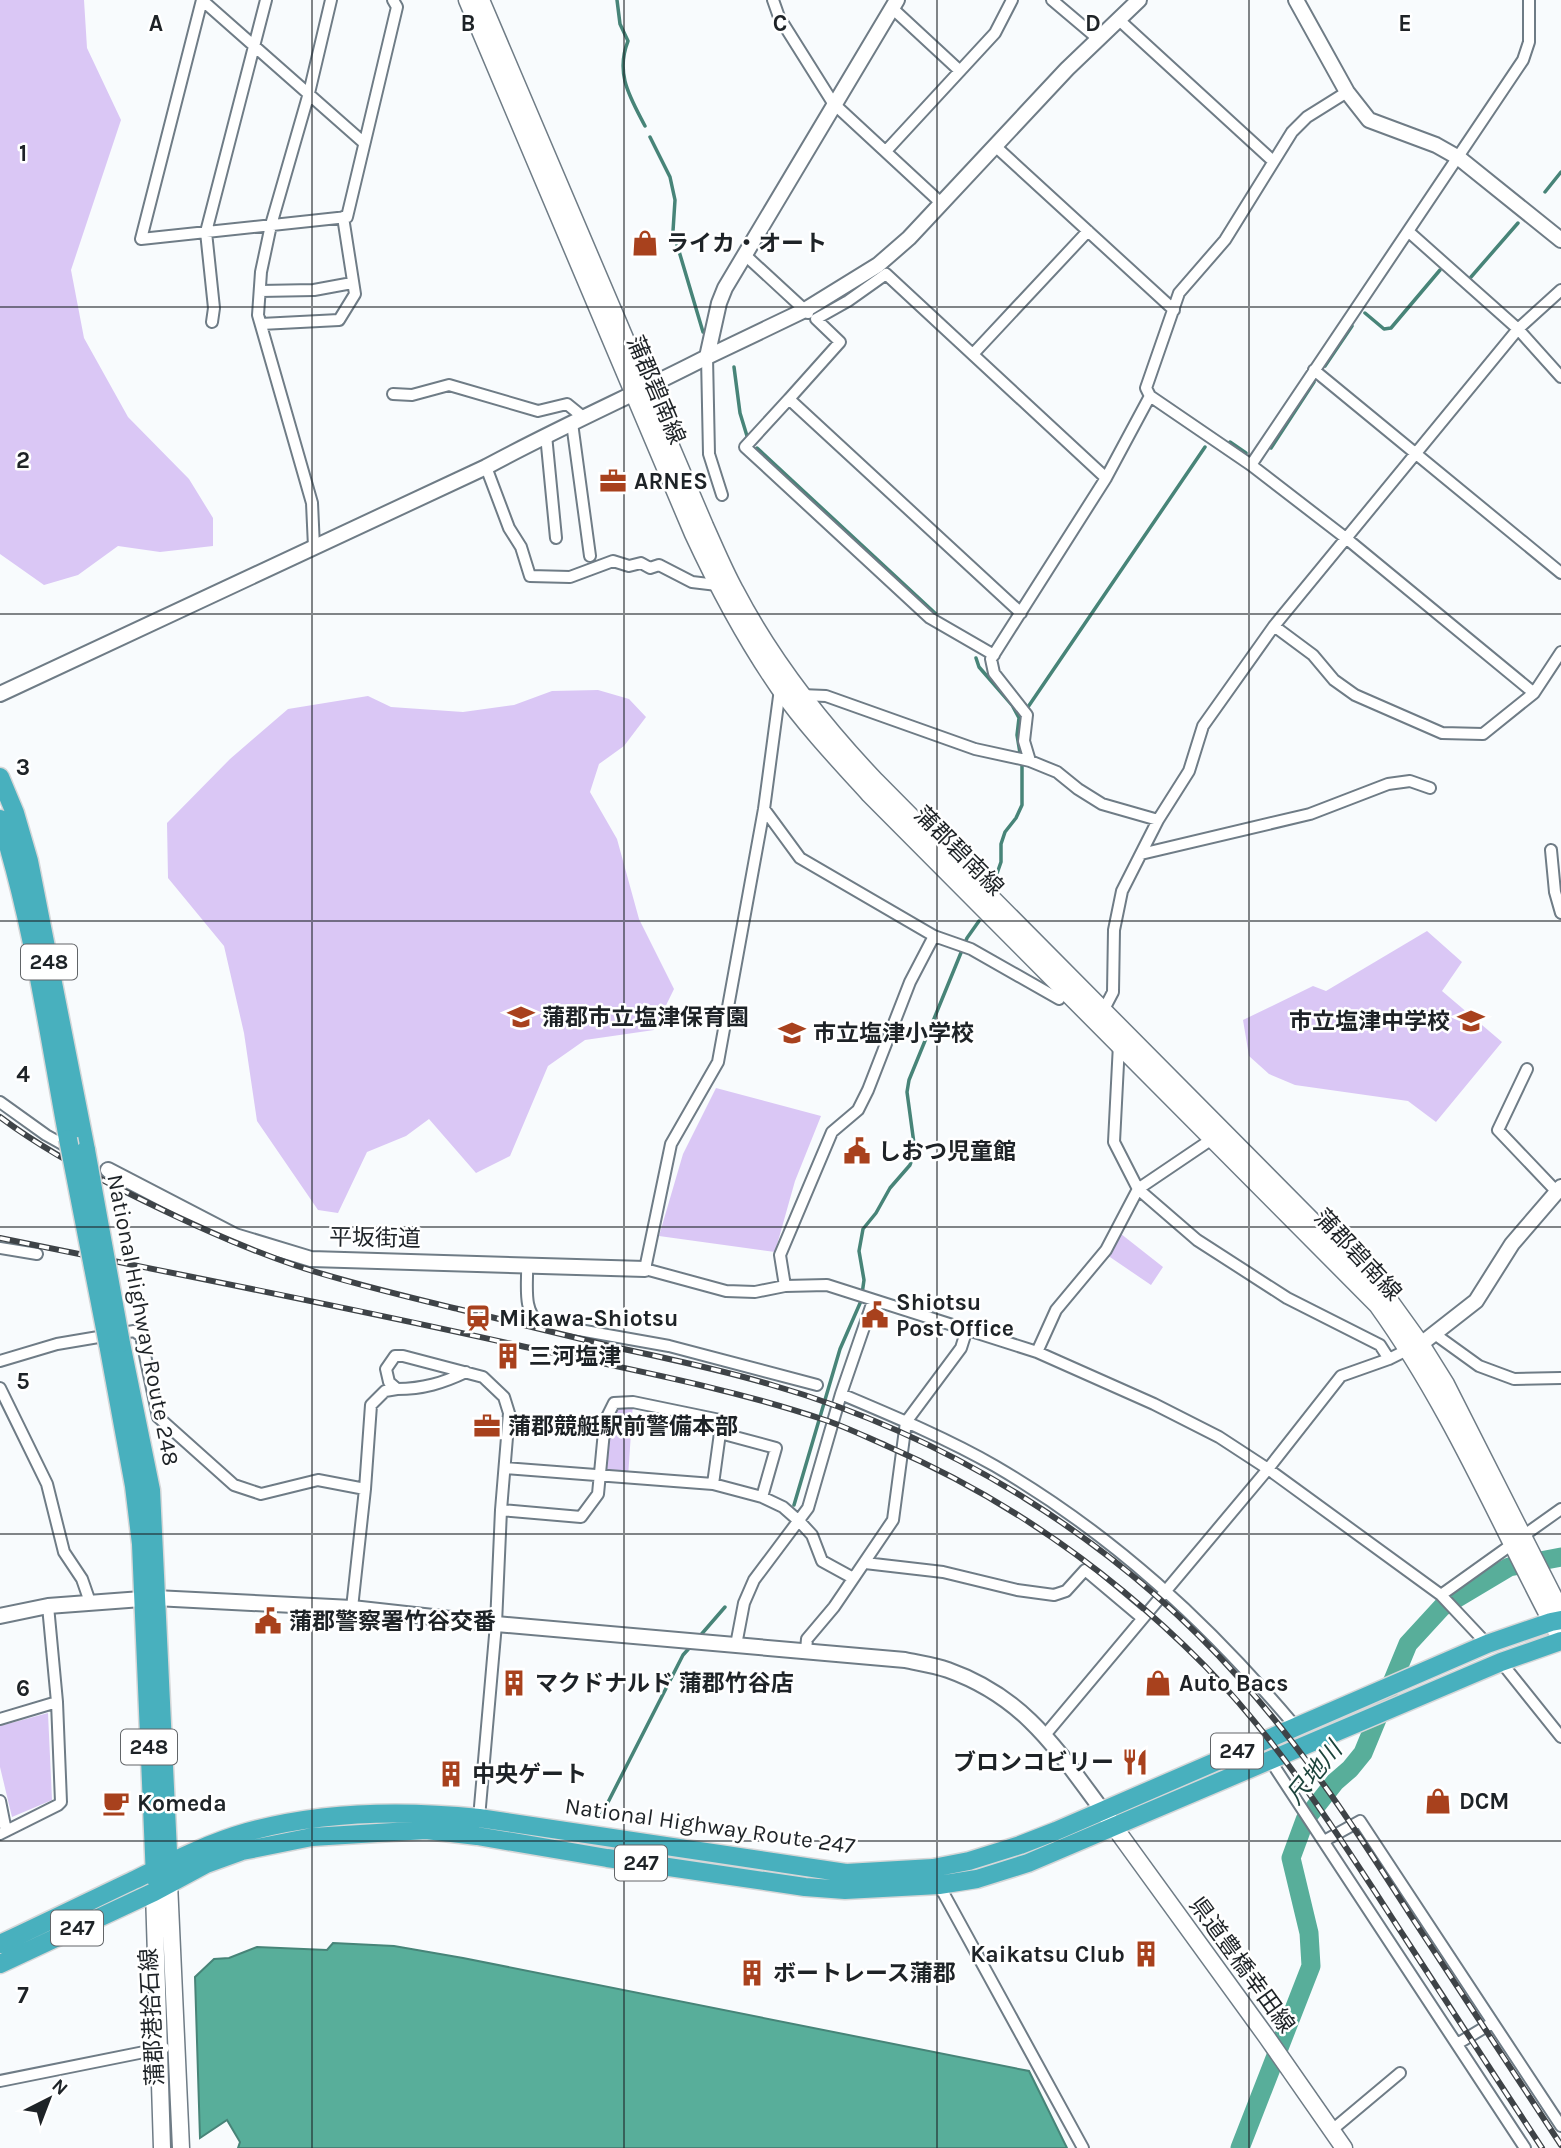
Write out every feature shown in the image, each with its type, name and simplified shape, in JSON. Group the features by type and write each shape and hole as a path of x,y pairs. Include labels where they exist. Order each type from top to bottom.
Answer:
{"highway":[{"name":"National Highway Route 248","path":"0,777 15,813 29,862 86,1150 115,1344 149,1600 163,1865 161,1888"},
{"name":"National Highway Route 248","path":"0,819 15,866 68,1139 115,1344"},
{"name":"National Highway Route 247","path":"0,1944 163,1865 245,1833 311,1819 374,1812 426,1812 479,1818 846,1873 933,1868 969,1861 1020,1845 1487,1644 1558,1618"},
{"name":"National Highway Route 247","path":"0,1964 206,1864 275,1843 350,1833 426,1830 805,1887 845,1890 939,1885 977,1879 1028,1863 1501,1661 1561,1641"}],"main road":[{"name":"蒲郡碧南線","path":"467,0 639,391 734,589 763,639 801,695 841,745 1100,1016 1385,1294 1415,1347"},
{"name":"蒲郡碧南線","path":"481,0 717,585 780,689 828,749 869,794 1059,984 1100,1016 1119,1044 1377,1305 1446,1384 1525,1556 1558,1618 1561,1641"},
{"name":"県道豊橋幸田線","path":"1102,1810 1344,2148"},
{"name":"蒲郡港拾石線","path":"161,1888 159,2048 162,2148"},
{"name":"蒲郡港拾石線","path":"161,1888 177,2049 181,2148"}],"street":[{"path":"363,142 202,0 141,239 347,217 397,7 393,0"},
{"path":"212,322 214,308 206,232 266,0"},
{"path":"314,547 312,503 258,315 261,272 271,225 309,93 331,0"},
{"path":"773,0 779,17 834,103 941,203"},
{"path":"886,151 995,33 1012,0"},
{"path":"1052,0 1097,38"},
{"path":"811,315 909,238 1097,38 1139,0"},
{"path":"1296,0 1347,92 1369,120 1436,145 1458,158 1561,240"},
{"path":"1251,465 1523,60 1529,42 1529,0"},
{"path":"722,495 709,454 707,357 719,303 744,254 895,4 960,71"},
{"path":"1118,19 1273,160"},
{"path":"1347,92 1307,117 1292,132 1225,240 1179,293 1146,388 1150,396 1251,465 1348,539 1534,693"},
{"path":"994,145 1174,310"},
{"path":"261,324 339,320 355,294 343,217"},
{"path":"973,354 1088,231"},
{"path":"1409,232 1518,328 1561,377"},
{"path":"744,254 840,342 744,447 930,618 994,655"},
{"path":"0,694 486,467 707,357 848,301 886,274 1107,478"},
{"path":"260,291 314,290 352,283"},
{"path":"1100,1016 1113,992 1114,930 1122,891 1158,820 1189,771 1203,726 1274,626 1348,539 1518,328 1561,290"},
{"path":"1314,370 1561,573"},
{"path":"393,394 412,396 449,385 538,411 566,404 578,420 590,556"},
{"path":"1023,759 1027,715 994,673 991,659 1107,478 1150,396"},
{"path":"789,399 1021,613"},
{"path":"546,435 556,538"},
{"path":"486,467 530,576 570,577 613,561 629,566 640,563 650,568 659,565 692,582 717,585"},
{"path":"1274,626 1313,655 1334,680 1355,695 1442,733 1483,734 1534,693 1561,652"},
{"path":"645,1269 671,1144 718,1062 764,809 780,689"},
{"path":"801,695 826,696 975,749 1023,759 1057,772 1102,804 1158,820"},
{"path":"1141,854 1310,814 1388,784 1410,781 1430,788"},
{"path":"764,809 800,858 934,936 963,946 1059,999 1059,984"},
{"path":"1551,850 1555,892 1561,913"},
{"path":"785,1286 780,1255 832,1132 858,1110 910,982 934,936"},
{"path":"1119,1044 1114,1142 1138,1189 1197,1240 1287,1298 1380,1345 1389,1359"},
{"path":"1045,1735 1268,1469 1341,1376 1415,1347 1436,1335 1476,1301 1512,1244 1559,1189 1498,1130 1527,1069"},
{"name":"平坂街道","path":"0,1102 46,1135 234,1236 311,1259 645,1269 726,1291 755,1292 785,1286 828,1285 1037,1352 1154,1404 1219,1437 1268,1469 1442,1596 1487,1644"},
{"path":"1037,1352 1056,1310 1106,1250 1138,1189 1212,1139"},
{"path":"0,1248 37,1254"},
{"path":"527,1264 528,1310 531,1318 540,1323 669,1346 817,1385"},
{"path":"736,1645 744,1603 754,1580 808,1508 865,1298"},
{"path":"806,1650 807,1639 834,1607 893,1520 906,1422 961,1348 967,1329"},
{"path":"0,1362 57,1344 134,1331 141,1336 158,1418 234,1485 261,1494 318,1480 365,1489"},
{"path":"1436,1335 1479,1366 1514,1379 1561,1378"},
{"path":"397,1389 389,1382 386,1369 395,1356 403,1356 483,1377 504,1397 509,1413 496,1624 479,1818"},
{"path":"352,1608 372,1405 385,1391 441,1384 466,1372"},
{"path":"0,1388 47,1484 64,1552 82,1579 90,1602"},
{"path":"841,1394 906,1422 994,1466 1085,1524 1166,1590 1245,1667 1295,1726"},
{"path":"501,1510 581,1517 598,1494 605,1421 614,1403 633,1402 720,1420 713,1485"},
{"path":"720,1433 776,1448 762,1497"},
{"path":"505,1468 713,1485 762,1497 783,1507 800,1522 812,1535 822,1561 853,1578"},
{"path":"1442,1596 1525,1556 1561,1509"},
{"path":"865,1563 943,1572 1017,1590 1054,1595 1066,1591 1085,1570 1142,1618"},
{"path":"0,1616 48,1606 149,1600 352,1608 496,1624 905,1660 946,1669 1006,1700 1027,1716 1045,1735 1102,1810"},
{"path":"0,1801 3,1833 61,1802 57,1702 48,1606"},
{"path":"1501,1661 1561,1737"},
{"path":"0,1718 57,1702"},
{"path":"1270,1760 1525,2148"},
{"path":"1324,1841 1360,1821 1561,2126"},
{"path":"939,1885 1083,2148"},
{"path":"1457,2044 1492,2023"},
{"path":"0,2081 159,2048 177,2049"},
{"path":"1332,2130 1400,2073"}],"shaded area":[{"path":"0,0 84,0 87,48 121,120 71,270 84,338 128,417 189,479 213,518 213,546 160,552 118,546 78,575 44,585 0,554"},
{"path":"598,690 629,699 646,717 624,746 599,764 590,792 617,839 639,919 674,989 654,1030 585,1040 548,1066 510,1156 476,1173 429,1119 406,1136 367,1152 338,1213 318,1210 257,1121 244,1033 224,946 168,878 167,823 230,759 288,709 368,696 391,707 463,712 514,705 552,691"},
{"path":"1427,931 1462,962 1442,991 1502,1042 1436,1122 1408,1101 1295,1085 1269,1074 1249,1056 1243,1020 1313,986 1326,991"},
{"path":"716,1088 821,1116 795,1181 775,1252 659,1236 683,1154"},
{"path":"1116,1230 1163,1267 1151,1285 1104,1253"},
{"path":"633,1402 628,1478 599,1476 614,1403"},
{"path":"48,1713 52,1800 12,1817 0,1767 0,1726"},
{"name":"ボートレース蒲郡","path":"333,1943 394,1946 463,1958 1029,2071 1067,2148 238,2148 240,2142 227,2120 200,2138 195,1977 214,1959 229,1958 257,1947 327,1950"}],"waterway":[{"path":"617,0 620,24 628,41 623,64 626,85 645,126"},
{"path":"650,137 670,177 675,200 673,231 703,332"},
{"path":"1545,192 1561,172"},
{"path":"1471,277 1518,223"},
{"path":"1365,313 1384,329 1391,328 1440,270"},
{"path":"1325,366 1352,326"},
{"path":"734,367 740,413 747,436"},
{"path":"1271,448 1314,382"},
{"path":"1230,442 1246,453"},
{"path":"1028,707 1205,447"},
{"path":"757,448 936,614"},
{"path":"976,658 979,667 1012,705 1019,718 1017,735 1022,765 1022,805 1005,832 1001,844 1001,862 994,882"},
{"path":"794,1505 840,1349 861,1301 864,1280 859,1251 863,1229 890,1188 910,1165 915,1151 907,1092 909,1080 967,938 979,921"},
{"name":"尺地川","path":"1240,2148 1311,1966 1309,1933 1291,1858 1305,1820 1335,1782 1363,1753 1408,1644 1442,1607 1509,1567 1561,1557"},
{"path":"699,1637 725,1607"},
{"path":"602,1814 683,1655 692,1645"}],"railway":[{"path":"0,1117 77,1167 110,1184 189,1222 275,1258 377,1289 772,1385 838,1407 902,1433 965,1464 1026,1499 1084,1538 1139,1581 1191,1628 1263,1706 1351,1823 1561,2145"},
{"path":"0,1238 384,1316 748,1397 841,1426 974,1489 1016,1514 1096,1569 1170,1632 1234,1697 1288,1764 1337,1834 1542,2148"}],"place":[{"name":"ライカ・オート","path":"645,243"},
{"name":"ARNES","path":"613,481"},
{"name":"蒲郡市立塩津保育園","path":"521,1017"},
{"name":"市立塩津中学校","path":"1471,1021"},
{"name":"市立塩津小学校","path":"792,1033"},
{"name":"しおつ児童館","path":"857,1151"},
{"name":"Shiotsu Post Office","path":"875,1315"},
{"name":"Mikawa-Shiotsu","path":"478,1318"},
{"name":"三河塩津","path":"508,1356"},
{"name":"蒲郡競艇駅前警備本部","path":"487,1426"},
{"name":"蒲郡警察署竹谷交番","path":"268,1621"},
{"name":"マクドナルド 蒲郡竹谷店","path":"514,1683"},
{"name":"Auto Bacs","path":"1158,1683"},
{"name":"ブロンコビリー","path":"1135,1762"},
{"name":"中央ゲート","path":"451,1774"},
{"name":"DCM","path":"1438,1801"},
{"name":"Komeda","path":"116,1803"},
{"name":"Kaikatsu Club","path":"1146,1954"},
{"name":"ボートレース蒲郡","path":"752,1973"}]}
